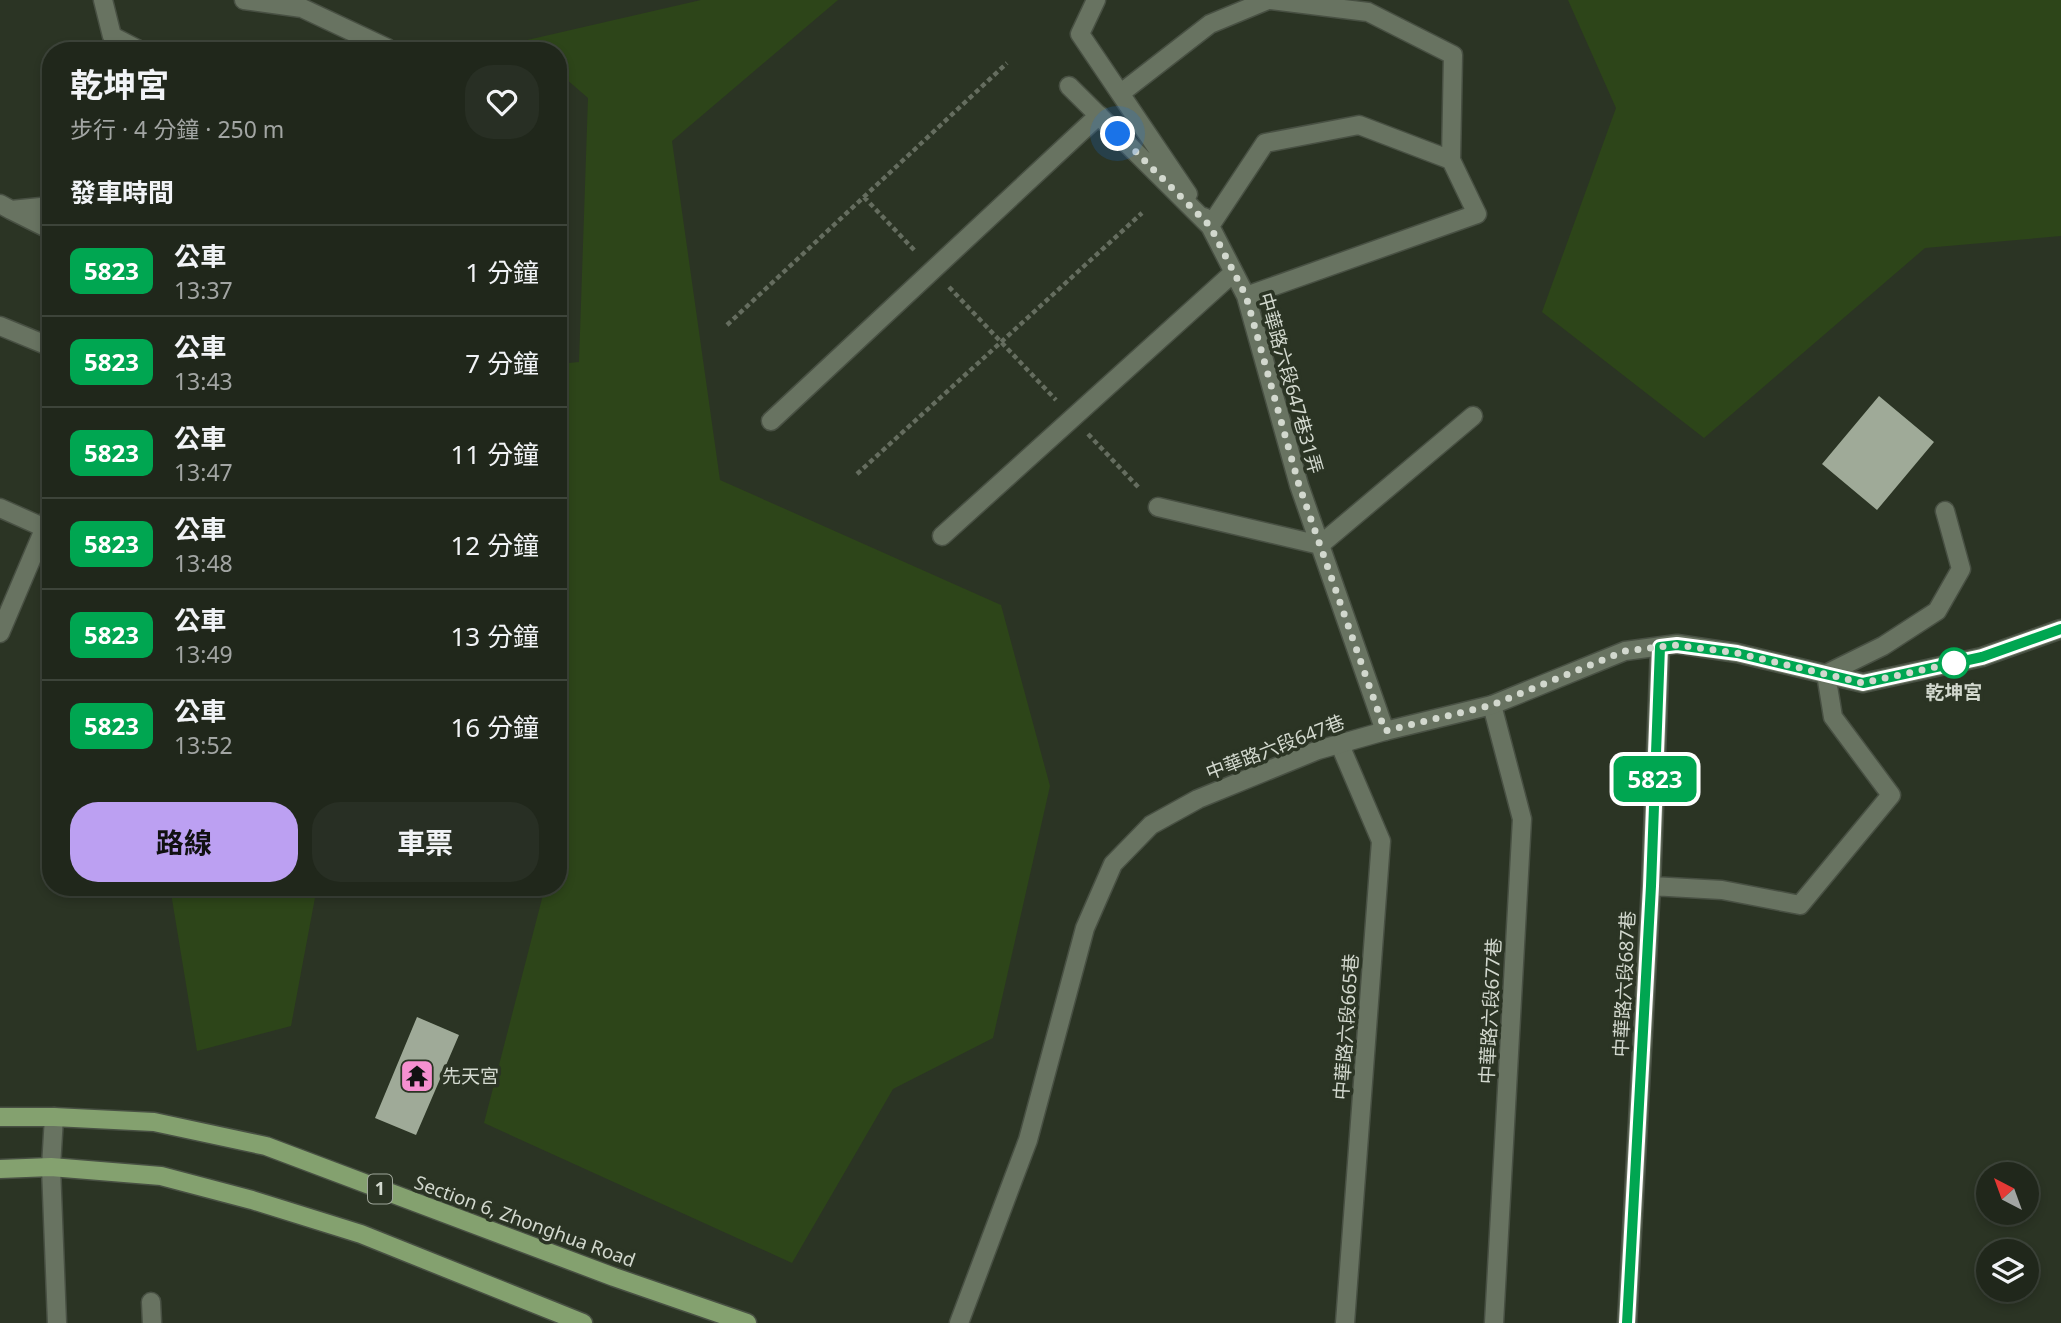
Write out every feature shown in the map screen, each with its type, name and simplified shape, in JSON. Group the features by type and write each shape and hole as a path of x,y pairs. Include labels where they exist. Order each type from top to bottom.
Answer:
{"main road":[{"name":"Section 6, Zhonghua Road","path":"0,1117 54,1116 154,1122 266,1146 614,1277 747,1323"},
{"path":"0,1170 51,1167 161,1176 252,1200 361,1234 583,1323"}],"street":[{"path":"103,0 113,36 124,42"},
{"path":"244,0 302,8 374,42"},
{"path":"1096,0 1080,34 1210,226 1265,143 1359,125 1451,160"},
{"path":"1121,93 1210,24 1270,0 1368,12 1453,55 1451,160 1477,214 1246,296"},
{"name":"中華路六段647巷31弄","path":"1069,86 1210,226 1246,296 1299,485 1385,731"},
{"path":"771,421 1100,116"},
{"path":"6,207 42,206"},
{"path":"6,207 42,225"},
{"path":"942,536 1233,273"},
{"path":"0,326 42,343"},
{"path":"1158,507 1320,545 1474,416"},
{"path":"0,508 42,519"},
{"path":"1651,886 1722,890 1800,905 1891,795 1833,718 1826,674 1883,646 1937,611 1961,569 1945,511"},
{"path":"0,633 42,535"},
{"name":"中華路六段647巷","path":"959,1323 1028,1140 1085,928 1113,863 1151,825 1198,799 1344,742 1492,705 1625,651 1677,645 1737,653 1863,683 1982,657 2061,629"},
{"name":"中華路六段687巷","path":"1627,1323 1651,886 1660,647"},
{"name":"中華路六段677巷","path":"1492,705 1522,819 1494,1323"},
{"name":"中華路六段665巷","path":"1344,742 1343,752 1381,841 1345,1323"},
{"path":"54,1116 51,1167 57,1323"},
{"path":"151,1302 152,1323"}],"path":[{"path":"727,325 1007,63"},
{"path":"864,197 1158,507"},
{"path":"857,474 1142,213"}],"green space":[{"path":"701,0 838,0 672,141 720,480 1001,605 1050,786 993,1038 893,1089 792,1263 484,1123 543,896 567,896 567,363 579,362 588,98 567,80 567,42 523,41"},
{"path":"1568,0 2061,0 2061,236 1925,248 1704,438 1542,312 1616,108"},
{"path":"171,896 315,896 291,1026 197,1051"}],"building":[{"path":"1879,396 1934,442 1877,510 1822,464"},
{"name":"先天宮","path":"417,1017 459,1035 416,1135 375,1118"}],"bus line":[{"name":"5823","path":"1627,1323 1651,886 1660,647 1677,645 1737,653 1863,683 1982,657 2061,629"}],"place":[{"name":"乾坤宮","path":"1954,663"},
{"name":"先天宮","path":"417,1076"}],"route":[{"path":"1118,134 1210,226 1246,296 1299,485 1385,731 1492,705 1625,651 1677,645 1737,653 1863,683 1958,662 1954,663"}]}
